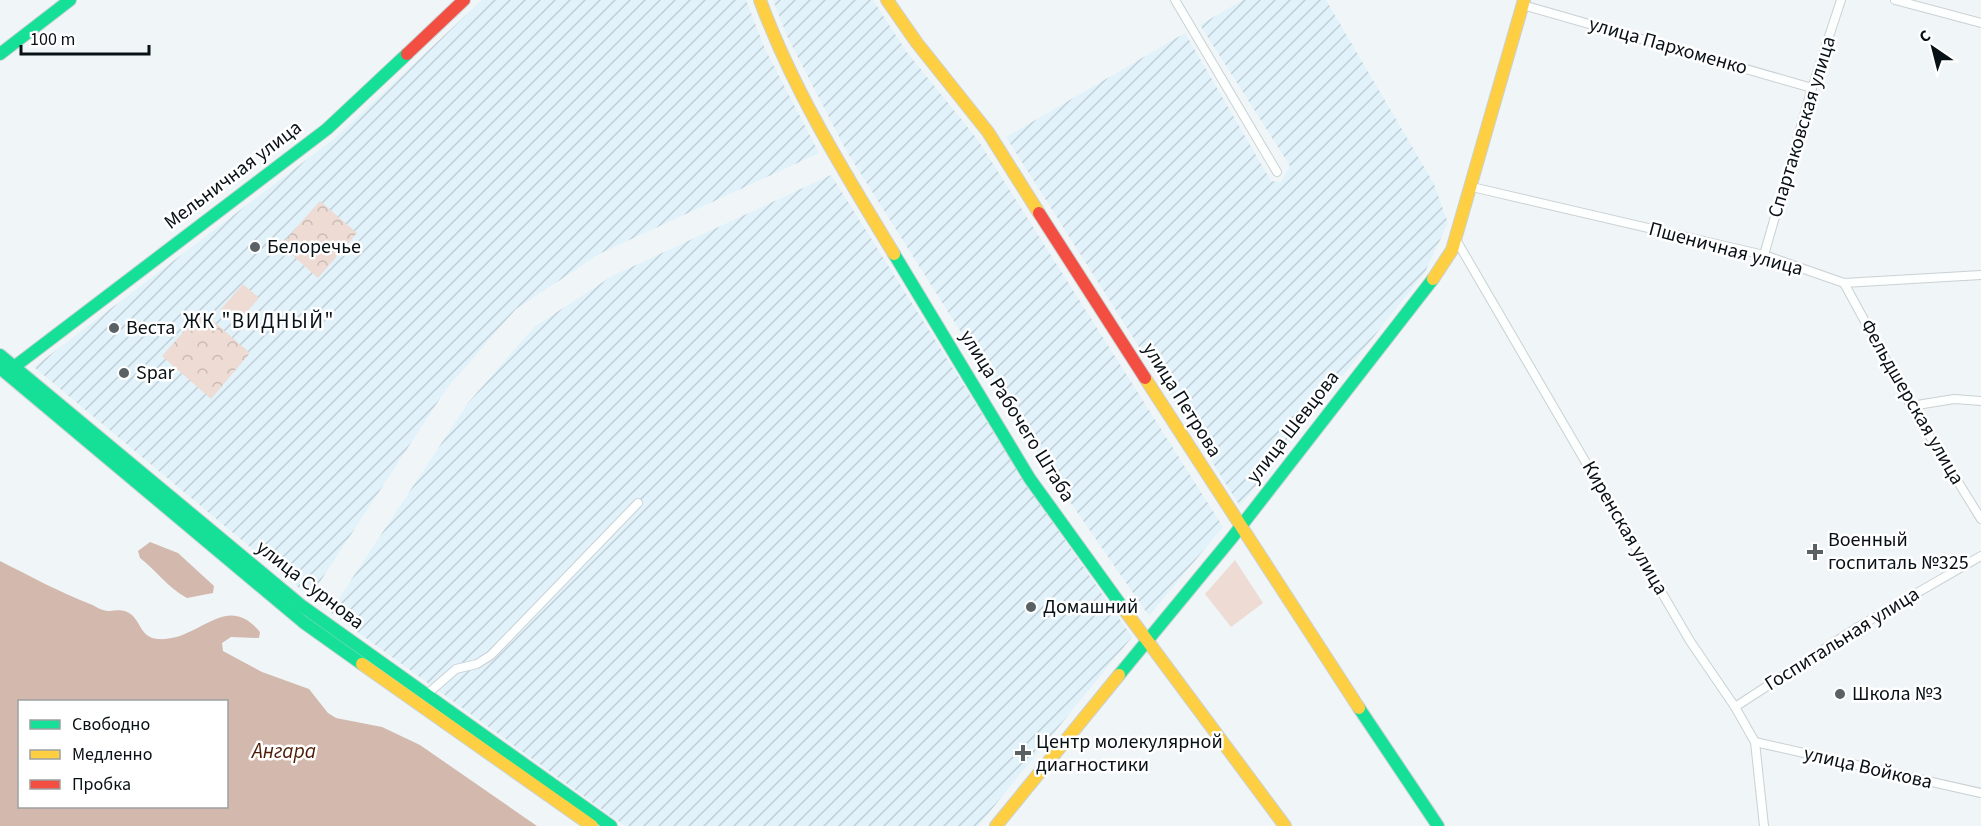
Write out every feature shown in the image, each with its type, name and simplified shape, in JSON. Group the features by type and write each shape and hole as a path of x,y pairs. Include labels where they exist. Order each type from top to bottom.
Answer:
{"main road":[{"path":"0,54 70,0"},
{"name":"улица Рабочего Штаба","path":"760,0 776,43 836,159 1030,479 1146,640 1286,826"},
{"name":"улица Петрова","path":"887,0 917,44 988,132 1241,528 1438,826"},
{"name":"Мельничная улица","path":"14,367 327,129 458,2"},
{"name":"улица Шевцова","path":"996,826 1146,640 1241,528 1439,272 1455,238 1472,188 1524,2"},
{"name":"улица Сурнова","path":"0,355 302,606 425,696 611,826"},
{"name":"улица Сурнова","path":"0,368 303,622 592,826"}],"street":[{"path":"1175,0 1277,172"},
{"name":"Спартаковская улица","path":"1764,255 1812,88 1841,0"},
{"path":"1895,0 1981,22"},
{"name":"улица Пархоменко","path":"1524,2 1812,88"},
{"name":"Пшеничная улица","path":"1472,188 1764,255 1844,283 1981,275"},
{"name":"Киренская улица","path":"1455,238 1690,641 1735,707 1755,742 1764,826"},
{"name":"Фельдшерская улица","path":"1844,283 1911,406 1981,519"},
{"path":"1911,406 1954,399 1981,401"},
{"path":"425,696 456,669 477,664 491,655 638,503"},
{"name":"Госпитальная улица","path":"1735,707 1858,627 1981,556"},
{"name":"улица Войкова","path":"1755,742 1981,793"}],"shaded area":[{"path":"482,0 746,0 765,49 819,153 601,253 516,309 447,388 310,597 34,367 335,138"},
{"path":"773,0 873,0 906,51 978,140 1223,527 1149,616 1048,470 847,152 788,38"},
{"path":"1243,0 1326,0 1434,184 1448,223 1425,272 1240,506 1006,137 1185,33 1271,181 1281,182 1290,166 1200,25"},
{"path":"831,175 1026,484 1132,637 978,826 625,826 330,612 468,403 534,327 612,276"}],"green space":[{"path":"320,201 357,233 318,278 281,245"},
{"path":"243,284 259,298 236,324 220,310"},
{"path":"202,311 250,353 211,399 162,356"},
{"path":"1235,560 1263,603 1231,627 1205,594"}],"water":[{"path":"150,542 178,553 214,586 213,593 187,598 174,589 140,558 138,551"},
{"name":"Ангара","path":"0,561 106,611 126,611 152,638 173,638 223,617 235,616 247,620 260,632 259,638 231,637 222,643 223,651 262,672 309,689 328,713 336,718 382,727 420,745 537,826 0,826"}],"traffic: fast":[{"path":"0,54 70,0"},
{"path":"14,367 327,129 407,54"},
{"path":"894,254 1030,479 1126,612"},
{"path":"1119,675 1231,539 1433,279"},
{"path":"0,355 302,606 611,826"},
{"path":"0,368 303,622 362,664"},
{"path":"1359,708 1438,826"}],"traffic: slow":[{"path":"760,0 804,98 838,161 894,254"},
{"path":"887,0 917,43 988,132 1039,213"},
{"path":"1433,279 1452,250 1524,0"},
{"path":"1145,378 1359,708"},
{"path":"1126,612 1285,826"},
{"path":"362,664 592,826"},
{"path":"996,826 1119,675"}],"traffic: jam":[{"path":"407,54 464,0"},
{"path":"1039,213 1145,378"}],"place":[{"name":"Белоречье","path":"255,247"},
{"name":"Веста","path":"114,328"},
{"name":"Spar","path":"124,373"},
{"name":"Военный госпиталь №325","path":"1815,552"},
{"name":"Домашний","path":"1031,607"},
{"name":"Школа №3","path":"1840,694"},
{"name":"Центр молекулярной диагностики","path":"1023,753"}],"district":[{"name":"ЖК \"ВИДНЫЙ\"","path":"259,321"}]}
